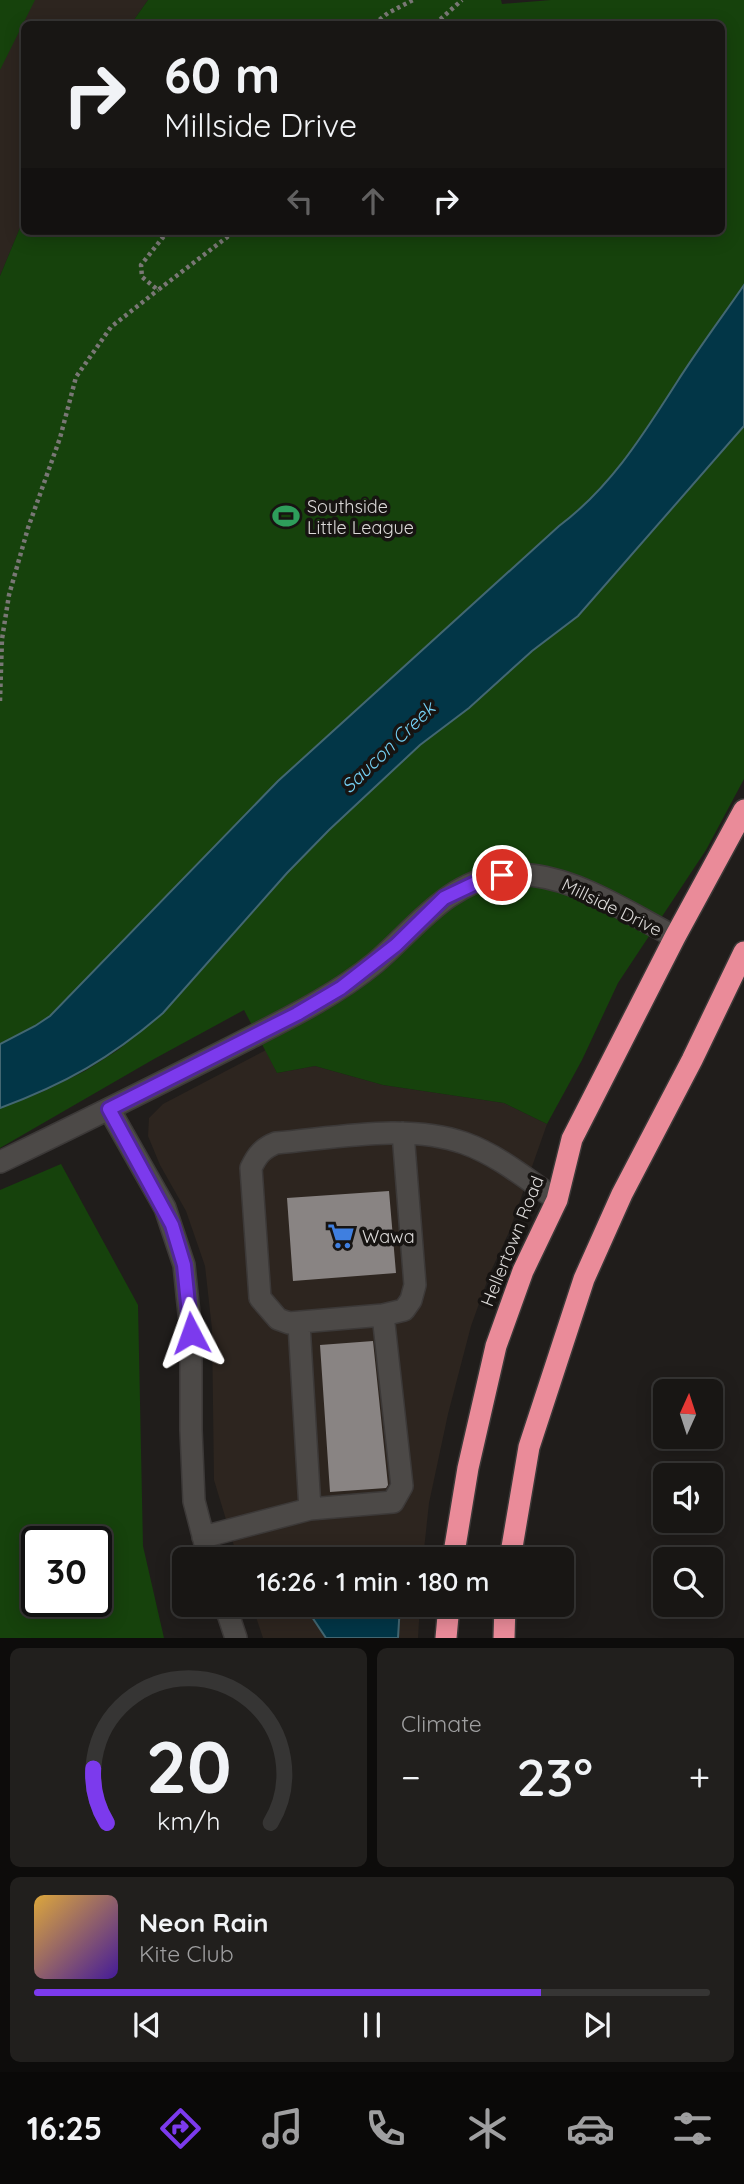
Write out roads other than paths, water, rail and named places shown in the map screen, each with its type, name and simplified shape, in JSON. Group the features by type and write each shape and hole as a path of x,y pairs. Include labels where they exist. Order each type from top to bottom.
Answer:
{"highway":[{"name":"Hellertown Road","path":"455,1547 468,1468 496,1346 523,1271 557,1200 572,1139 675,937 744,810"},
{"path":"512,1547 529,1447 584,1279 622,1194 692,1060 744,952"},
{"path":"446,1638 448,1617"},
{"path":"504,1638 505,1617"}],"street":[{"name":"Millside Drive","path":"0,1161 297,1014 341,988 388,952 444,898 484,879 523,874 567,882 675,937"},
{"path":"109,1109 165,1208 184,1265 191,1333 192,1480 194,1501 206,1547"},
{"path":"403,1133 415,1285 411,1300 404,1310 383,1315 299,1324 278,1320 260,1298 251,1168 256,1157 266,1147 276,1143 403,1133 443,1138 465,1143 486,1153 557,1200"},
{"path":"203,1536 310,1508 393,1502 402,1486 383,1315"},
{"path":"299,1324 310,1508"},
{"path":"229,1617 236,1638"}],"water":[{"name":"Saucon Creek","path":"744,285 744,426 578,616 532,651 469,708 420,745 329,830 287,873 163,1013 106,1057 46,1089 0,1108 0,1044 50,1016 278,781 595,494 638,441"},
{"path":"312,1617 399,1617 398,1638 326,1638"}],"place":[{"name":"Southside Little League","path":"286,516"},
{"name":"Wawa","path":"341,1236"}]}
